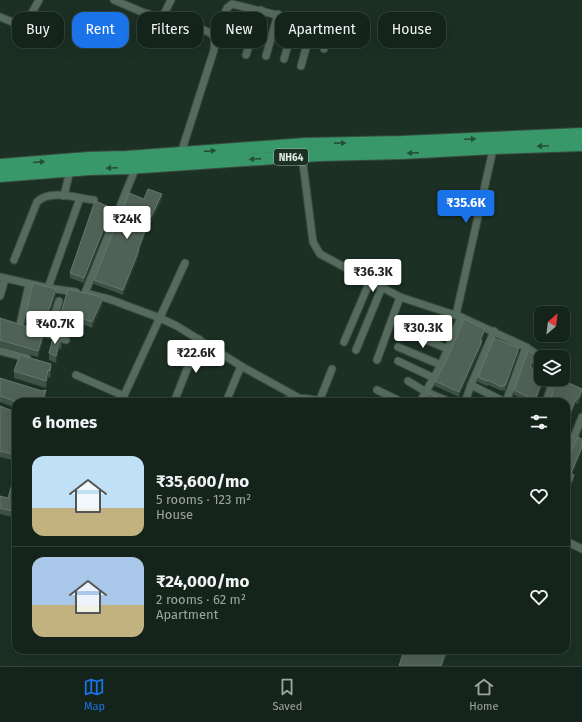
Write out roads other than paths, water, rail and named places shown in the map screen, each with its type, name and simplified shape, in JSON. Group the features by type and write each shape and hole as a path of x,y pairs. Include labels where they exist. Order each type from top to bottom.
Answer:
{"highway":[{"name":"NH64","path":"0,176 70,170 302,156 402,153 582,134"},
{"name":"NH64","path":"0,165 305,144 495,142 582,145"}],"street":[{"path":"0,17 22,26 28,20 39,0"},
{"path":"115,0 142,12"},
{"path":"165,12 171,0"},
{"path":"225,12 227,8 232,4 275,13"},
{"path":"246,55 261,10"},
{"path":"266,56 275,24"},
{"path":"181,153 214,48"},
{"path":"284,59 287,48"},
{"path":"301,66 306,48"},
{"path":"422,398 441,365 453,335 495,142"},
{"path":"302,156 314,242 316,249 324,257 400,297 458,316 494,331 534,353"},
{"path":"84,293 136,167"},
{"path":"64,196 70,170"},
{"path":"14,260 37,202 46,195 94,200"},
{"path":"48,288 80,198"},
{"path":"122,398 185,263"},
{"path":"0,296 2,278 109,299 160,318 199,339 241,366 299,398"},
{"path":"344,342 370,281"},
{"path":"29,284 17,323 66,340"},
{"path":"356,350 382,287"},
{"path":"377,360 400,297"},
{"path":"48,334 59,301"},
{"path":"410,321 453,335"},
{"path":"405,331 448,349"},
{"path":"467,398 471,385 494,331"},
{"path":"176,398 199,339"},
{"path":"398,347 441,365"},
{"path":"507,398 526,347"},
{"path":"0,351 37,361"},
{"path":"398,361 434,378"},
{"path":"228,398 241,366"},
{"path":"320,398 332,369"},
{"path":"76,375 120,398"},
{"path":"408,381 426,392 440,398"},
{"path":"471,385 498,398"},
{"path":"377,390 394,398"},
{"path":"547,398 550,390"},
{"path":"570,437 580,430 582,417"},
{"path":"570,543 582,548"}]}
